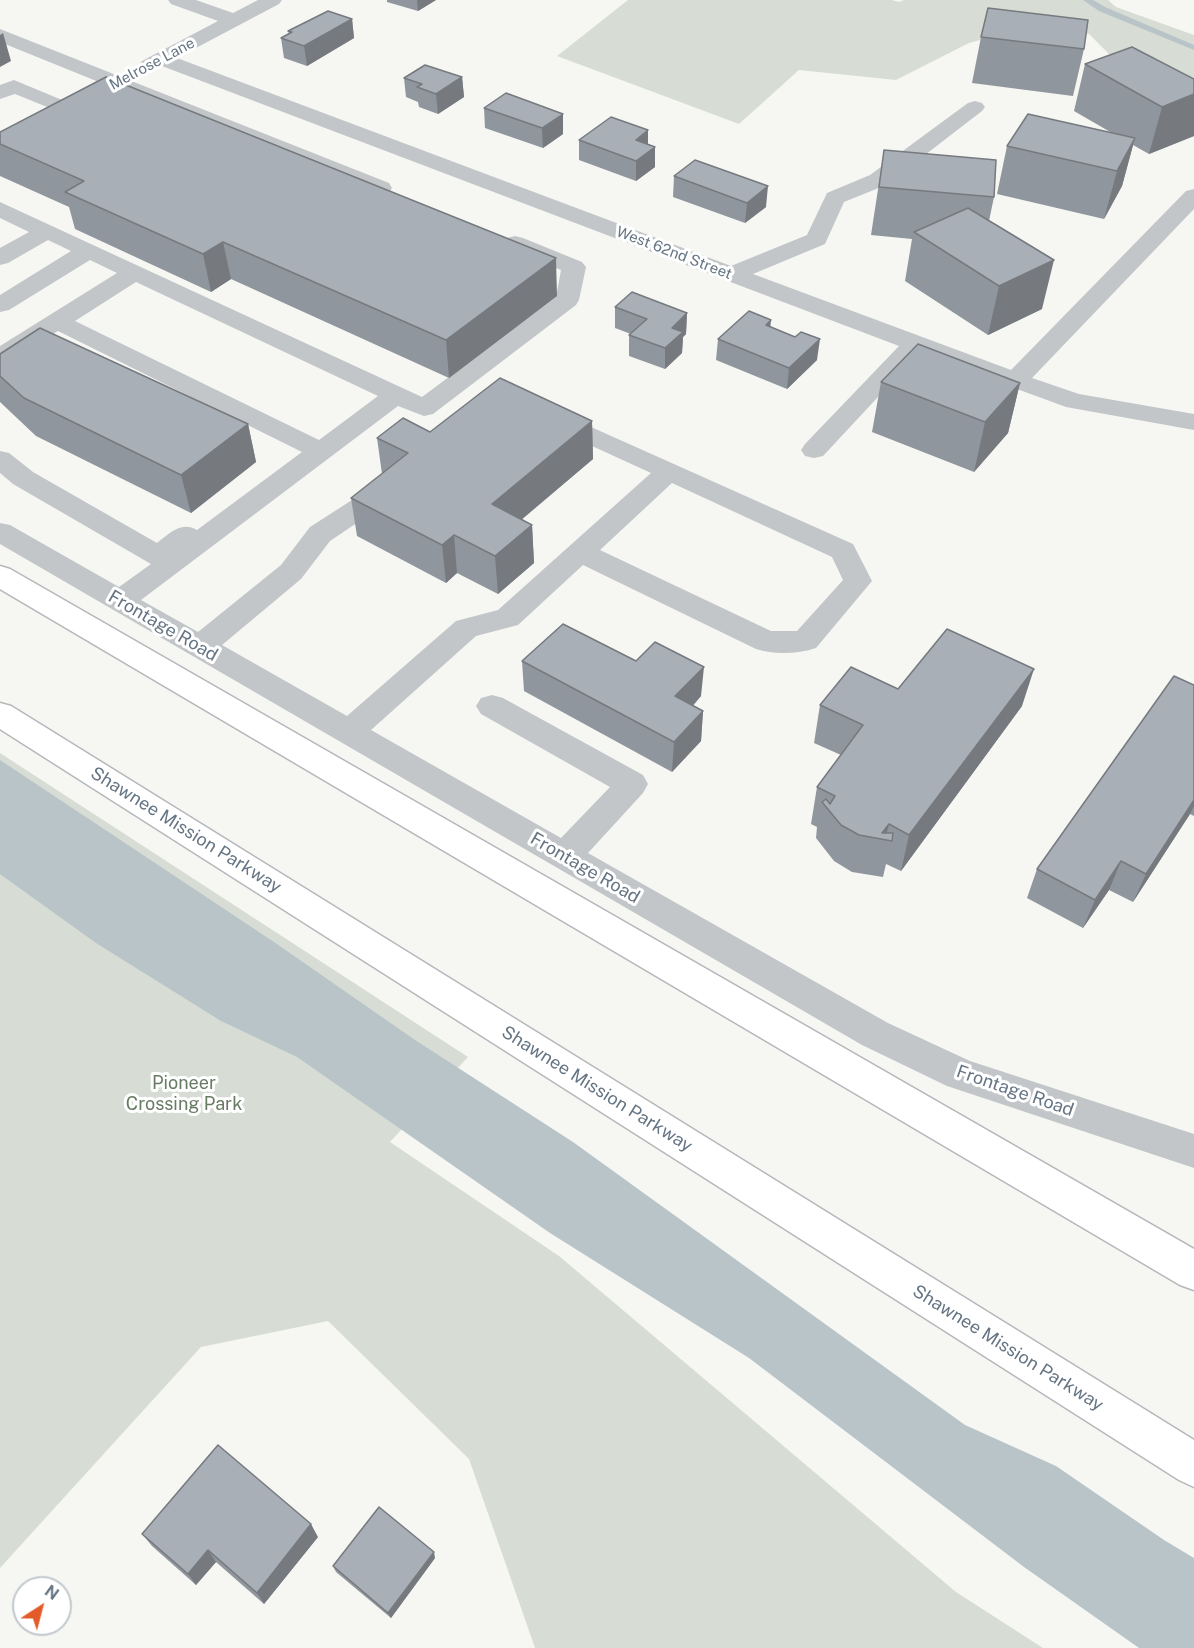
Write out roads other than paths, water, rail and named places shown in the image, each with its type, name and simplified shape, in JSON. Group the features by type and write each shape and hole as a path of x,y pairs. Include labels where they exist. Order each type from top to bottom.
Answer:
{"highway":[{"path":"9,584 1194,1271"},
{"name":"Shawnee Mission Parkway","path":"0,714 1194,1465"}],"street":[{"path":"178,0 234,20"},
{"name":"Melrose Lane","path":"48,119 272,0"},
{"path":"0,35 400,196"},
{"name":"West 62nd Street","path":"161,59 1015,381 1076,401 1194,422"},
{"path":"0,93 14,86 67,109"},
{"path":"731,274 817,238 835,198 878,180 975,107"},
{"path":"1015,381 1194,196"},
{"path":"0,209 424,408 567,300 574,267 498,236"},
{"path":"0,258 47,231"},
{"path":"0,305 88,250"},
{"path":"0,357 135,272"},
{"path":"56,321 315,448"},
{"path":"814,450 915,343"},
{"path":"0,459 23,478 158,556 396,395"},
{"path":"528,406 843,551 858,581 805,641 766,642 580,552"},
{"path":"120,601 315,448"},
{"path":"349,732 465,628 507,618 669,471"},
{"path":"200,647 291,572 320,534 396,484"},
{"name":"Frontage Road","path":"0,532 875,1034 949,1069 1194,1151"},
{"path":"492,706 632,784 564,856"}],"waterway":[{"path":"1087,0 1102,9 1194,48"}],"park label":[{"name":"Pioneer Crossing Park","path":"184,1093"}]}
